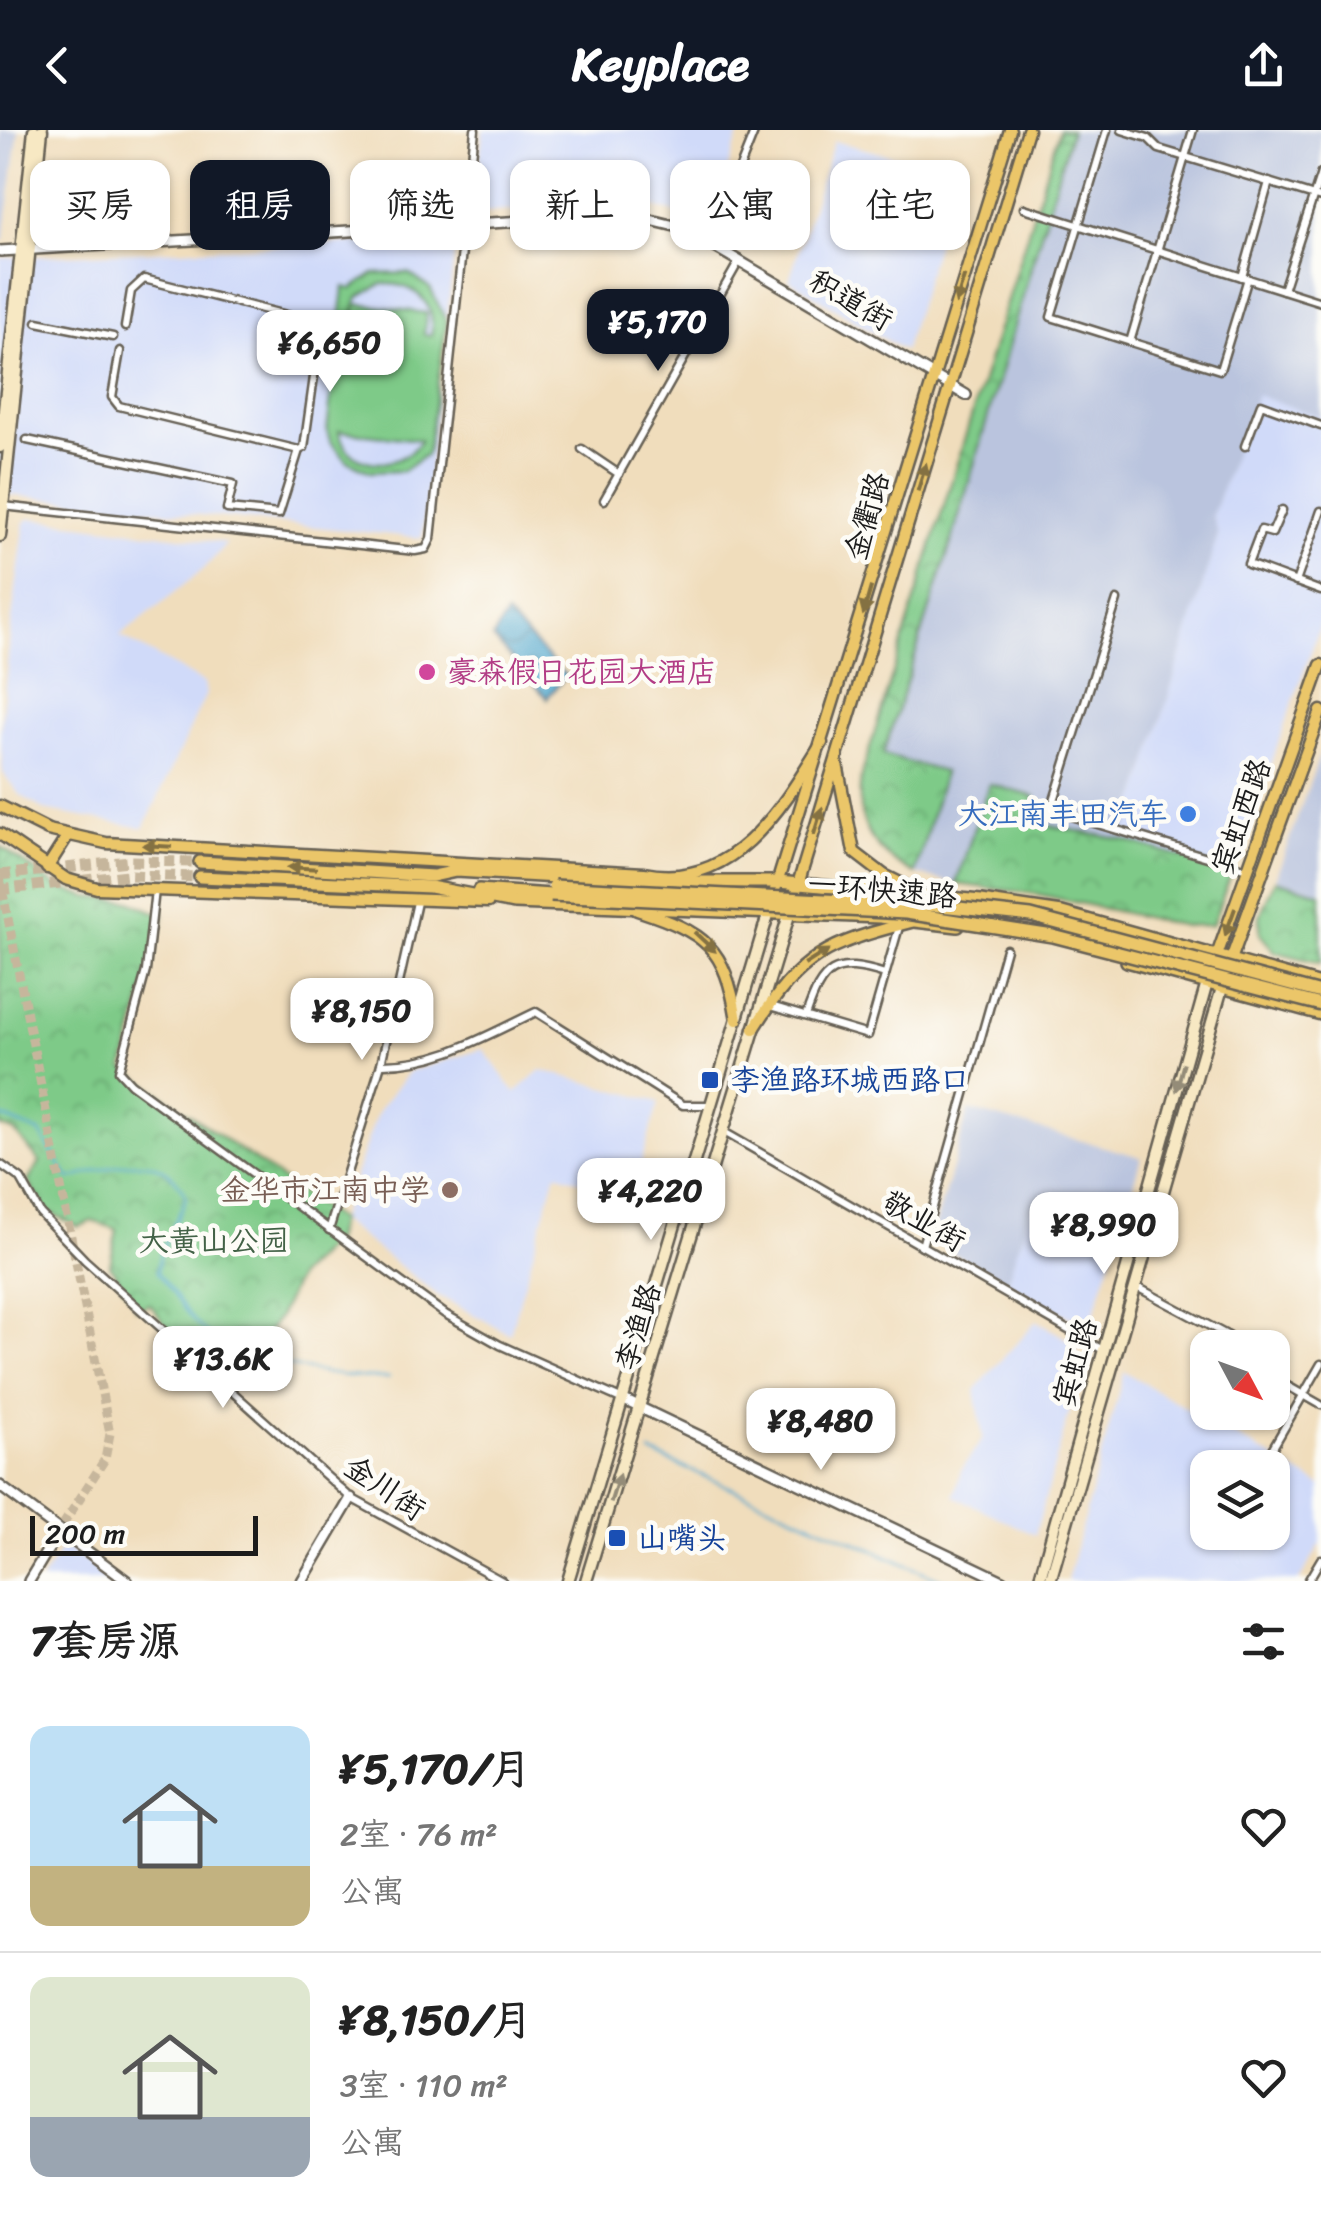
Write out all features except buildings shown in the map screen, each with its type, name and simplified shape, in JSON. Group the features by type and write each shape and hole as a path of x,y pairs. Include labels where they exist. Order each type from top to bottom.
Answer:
{"highway":[{"path":"200,862 431,881 514,903 916,921 1074,945 1321,1014"},
{"path":"200,877 431,881 456,871 642,882 778,882 935,896 1062,913 1321,989"},
{"name":"一环快速路","path":"431,881 906,914 1053,936 1321,1006"},
{"name":"一环快速路","path":"553,890 941,906 1031,916 1321,989"}],"main road":[{"path":"0,536 34,130"},
{"path":"0,447 5,352 26,250 42,130"},
{"name":"金衢路","path":"768,914 1010,130"},
{"name":"金衢路","path":"789,915 1028,130"},
{"name":"宾虹西路","path":"1207,984 1321,665"},
{"name":"宾虹西路","path":"1222,988 1321,711"},
{"path":"0,806 16,817 106,843 624,872 673,879 732,855 754,838 772,821 822,742"},
{"path":"836,761 854,852 913,891 935,896"},
{"path":"0,834 47,868 98,888 514,903"},
{"path":"47,868 68,835"},
{"path":"626,906 687,926 706,940 730,978 737,1020"},
{"name":"李渔路","path":"568,1581 768,914"},
{"path":"765,1004 789,915"},
{"path":"765,1004 810,959 848,940 916,921"},
{"name":"宾虹路","path":"1039,1581 1207,984"},
{"name":"宾虹路","path":"1050,1581 1222,988"},
{"name":"李渔路","path":"586,1581 722,1131 765,1004"}],"street":[{"path":"471,160 474,130"},
{"path":"743,160 755,130"},
{"path":"1107,130 1051,318 1220,370 1269,182"},
{"path":"1122,130 1185,156 1317,196"},
{"path":"1130,342 1193,130"},
{"path":"1283,290 1317,196 1321,174"},
{"path":"1024,208 1321,302"},
{"name":"积道街","path":"490,223 630,215 670,225"},
{"name":"积道街","path":"0,251 350,232"},
{"path":"3,506 415,551 426,549 431,539 462,250"},
{"name":"积道街","path":"715,250 966,396"},
{"path":"604,500 738,263"},
{"path":"120,351 112,397 119,406 299,450 304,448 322,328 318,323 144,278 130,290 126,327"},
{"path":"37,322 112,337"},
{"path":"1245,446 1261,404 1321,426"},
{"path":"27,440 232,484 227,509 270,516 279,514 299,450"},
{"path":"582,449 619,474"},
{"path":"1282,510 1272,534 1261,530 1248,564 1321,591"},
{"path":"1296,582 1321,512"},
{"path":"1117,600 1051,810 1248,869"},
{"path":"155,890 146,971 118,1071 131,1084 445,1314 500,1345 1002,1581"},
{"path":"329,1230 381,1064 418,902"},
{"path":"765,1004 868,1035 899,926"},
{"path":"922,1246 1006,949"},
{"path":"806,1016 817,983 826,972 859,966 886,974"},
{"path":"381,1064 414,1065 449,1054 536,1012 683,1105 712,1106"},
{"name":"敬业街","path":"722,1131 1104,1350"},
{"name":"金川街","path":"0,1164 21,1179 40,1212 85,1260 351,1498 502,1581"},
{"path":"1136,1286 1218,1330"},
{"path":"1271,1450 1321,1364"},
{"path":"1290,1388 1321,1405"},
{"path":"0,1486 127,1581"},
{"path":"302,1581 351,1498"},
{"path":"29,1581 59,1531"},
{"path":"1308,1581 1321,1559"}],"shaded area":[{"path":"0,130 19,130 4,238 0,242"},
{"path":"483,130 741,130 730,160 670,160 670,211 650,206 650,160 510,160 510,211 490,212 490,160 479,160"},
{"path":"1071,130 1321,130 1321,417 1256,395 1212,515 1218,534 1124,840 1029,822 989,784 956,884 915,874 944,772 883,755 952,540"},
{"path":"834,141 908,160 830,160 830,250 935,250 904,351 789,280 799,250 810,250 810,215"},
{"path":"350,243 350,250 455,250 422,538 0,494 0,258 190,250 330,250 330,244"},
{"path":"1256,394 1321,417 1321,624 1232,872 1124,840 1218,534 1212,515"},
{"path":"30,518 227,543 204,569 120,636 204,683 206,694 144,828 44,810 19,794 3,773 0,736 11,625 25,522"},
{"path":"1321,751 1321,893 1275,880"},
{"name":"金华市江南中学","path":"483,1049 515,1093 541,1070 659,1102 640,1166 674,1171 663,1207 556,1173 510,1334 439,1296 339,1220 378,1111 408,1072"},
{"path":"969,1110 1141,1157 1120,1229 1030,1208 1006,1284 931,1240"},
{"path":"1030,1208 1120,1229 1090,1328 1006,1284"},
{"path":"1036,1321 1076,1344 1081,1371 1035,1535 954,1496 961,1470 983,1438 975,1390"},
{"path":"1124,1372 1190,1410 1190,1430 1224,1430 1259,1450 1190,1450 1190,1550 1290,1550 1290,1468 1321,1486 1321,1543 1299,1581 1067,1581"},
{"path":"63,1545 113,1581 41,1581"}],"green space":[{"path":"1059,130 1071,130 952,540 883,755 944,772 915,874 888,856 870,835 861,809 861,777"},
{"path":"408,273 430,288 447,322 427,454 403,471 370,472 347,461 330,441 327,431 344,287 352,289 374,274","holes":["382,284 413,291 427,304 431,335 424,334 427,313 356,304 358,298","339,431 420,440 400,458 375,463 352,454"]},
{"path":"989,784 1035,797 1030,822 1124,840 1232,872 1212,925 1184,926 1037,894 956,884"},
{"name":"大黄山公园","path":"0,846 59,888 89,897 130,901 164,916 124,1068 339,1220 334,1241 297,1277 279,1317 217,1395 150,1304 137,1309 110,1265 117,1229 92,1221 78,1227 43,1209 28,1181 40,1162 15,1132 0,1126"},
{"path":"1275,880 1321,893 1321,963 1275,952 1260,934 1260,915"}],"water":[{"path":"506,615 566,676 547,698 493,638"}],"waterway":[{"path":"0,1116 40,1133 69,1179 136,1164 164,1170 176,1181 186,1197 161,1253 157,1272 207,1333 224,1344 269,1361 346,1376 389,1378"},
{"path":"651,1453 944,1581"}],"tunnel":[{"path":"0,875 129,861 200,862"},
{"path":"0,890 128,875 200,877"},
{"path":"0,878 110,1434 105,1459 59,1531"}],"place":[{"name":"豪森假日花园大酒店","path":"427,672"},
{"name":"大江南丰田汽车","path":"1188,814"},
{"name":"李渔路环城西路口","path":"710,1080"},
{"name":"金华市江南中学","path":"450,1190"},
{"name":"山嘴头","path":"617,1538"}]}
